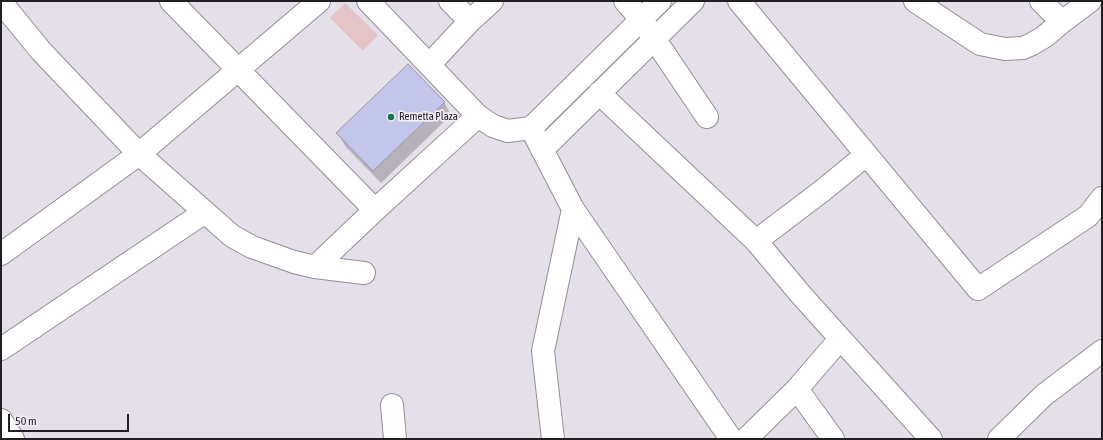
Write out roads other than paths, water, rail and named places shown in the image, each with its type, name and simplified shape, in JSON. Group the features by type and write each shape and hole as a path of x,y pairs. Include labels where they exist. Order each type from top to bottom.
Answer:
{"street":[{"path":"171,1 375,210"},
{"path":"1,254 139,154 319,1"},
{"path":"368,1 430,64 478,116 493,126 508,131 531,128 660,1"},
{"path":"450,1 470,21"},
{"path":"430,64 470,21 492,1"},
{"path":"625,1 642,19 707,116"},
{"path":"542,150 693,1"},
{"path":"739,1 978,289 1088,216 1102,198"},
{"path":"915,1 980,44 1005,49 1023,48 1044,37 1090,1"},
{"path":"1041,1 1062,22"},
{"path":"1,2 42,51 139,154 232,236 252,247 294,262 315,267 364,273"},
{"path":"599,94 756,241 802,296 932,439"},
{"path":"315,267 478,116"},
{"path":"531,128 573,209 731,439"},
{"path":"756,241 822,191 866,155"},
{"path":"553,439 543,350 573,209"},
{"path":"1,349 205,212"},
{"path":"746,439 797,389 840,338"},
{"path":"999,439 1044,395 1102,351"},
{"path":"797,389 833,439"},
{"path":"392,405 395,439"}],"place":[{"name":"Remetta Plaza","path":"391,117"}]}
